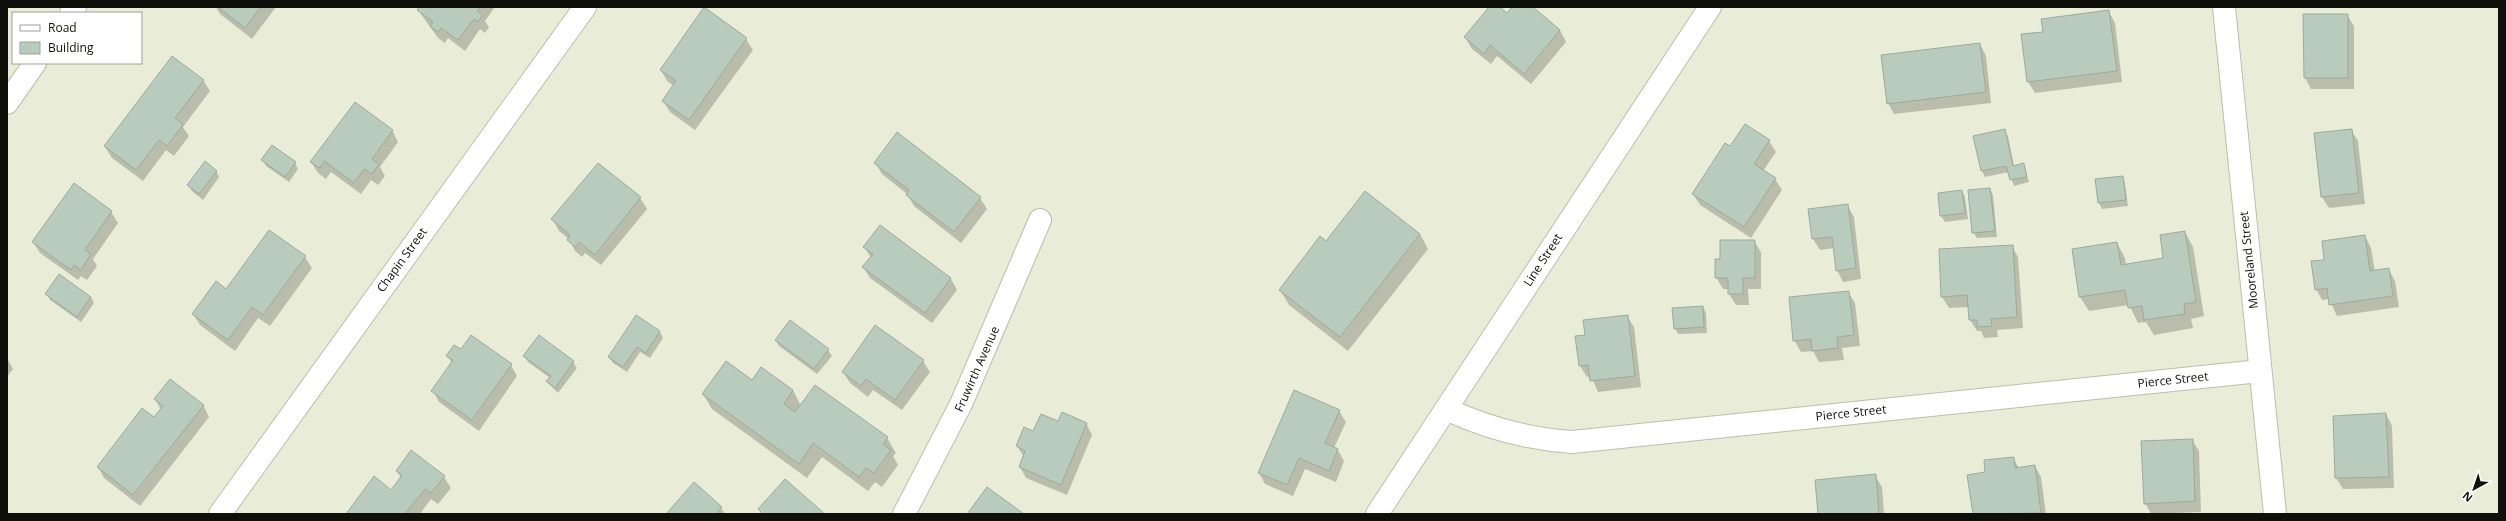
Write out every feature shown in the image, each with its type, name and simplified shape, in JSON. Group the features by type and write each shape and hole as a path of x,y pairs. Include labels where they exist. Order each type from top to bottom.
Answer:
{"street":[{"name":"Chapin Street","path":"220,514 585,7"},
{"name":"Line Street","path":"1377,514 1710,7"},
{"name":"Mooreland Street","path":"2224,7 2275,514"},
{"path":"7,103 35,64"},
{"name":"Fruwirth Avenue","path":"904,514 927,474 970,385 1040,220"},
{"name":"Pierce Street","path":"1446,409 1500,431 1548,440 1572,442 2260,371"}],"building":[{"path":"218,7 261,7 245,28"},
{"path":"419,7 481,7 477,11 483,15 478,22 474,19 458,40 441,28 438,32 430,26 433,22 417,10"},
{"path":"704,7 747,38 689,120 662,101 676,81 660,70"},
{"path":"1489,7 1500,7 1507,13 1512,7 1533,7 1560,30 1524,74 1490,45 1484,54 1464,37"},
{"path":"2109,10 2117,71 2027,82 2021,34 2043,32 2041,19"},
{"path":"2303,14 2348,14 2348,78 2304,78"},
{"path":"1980,43 1986,92 1887,104 1881,55"},
{"path":"172,56 204,80 175,118 183,125 167,146 159,140 136,170 104,146"},
{"path":"355,102 393,130 372,159 379,164 372,174 364,169 354,183 324,161 320,168 310,162"},
{"path":"1745,124 1770,140 1754,164 1776,178 1744,227 1692,194 1725,143 1730,146"},
{"path":"2005,129 2013,166 2024,163 2027,177 2010,180 2006,166 1981,171 1973,136"},
{"path":"2352,129 2359,193 2321,197 2314,133"},
{"path":"897,132 981,197 954,232 906,195 909,190 874,163"},
{"path":"272,145 296,162 285,177 261,160"},
{"path":"205,161 217,171 199,194 187,185"},
{"path":"598,163 641,197 595,255 579,242 575,247 567,240 570,235 551,219"},
{"path":"2123,176 2126,200 2098,203 2095,179"},
{"path":"74,183 112,211 85,250 91,254 81,270 74,265 71,270 32,242"},
{"path":"1990,188 1995,231 1972,233 1968,190"},
{"path":"1962,190 1965,213 1940,216 1938,193"},
{"path":"1365,191 1420,234 1340,337 1279,290 1320,236 1326,241"},
{"path":"1848,204 1856,268 1836,271 1832,237 1812,239 1808,209"},
{"path":"880,225 951,278 925,313 862,267 873,254 863,247"},
{"path":"269,230 306,256 263,315 252,307 228,340 192,314 216,281 226,289"},
{"path":"2185,231 2196,302 2184,304 2185,314 2144,320 2142,306 2128,308 2125,290 2079,297 2072,249 2117,242 2121,265 2163,258 2160,235"},
{"path":"2365,235 2370,271 2389,268 2393,296 2329,305 2327,288 2315,290 2311,261 2324,260 2322,241"},
{"path":"1720,240 1755,240 1755,278 1743,278 1743,294 1728,294 1728,278 1715,278 1715,259 1720,259"},
{"path":"2013,245 2017,317 1991,319 1992,326 1977,327 1977,320 1969,320 1967,295 1941,297 1939,249"},
{"path":"59,274 91,297 77,317 45,294"},
{"path":"1849,291 1854,335 1837,337 1838,348 1812,351 1811,339 1793,341 1789,297"},
{"path":"1703,306 1704,327 1674,329 1672,308"},
{"path":"636,315 660,331 646,353 637,347 623,367 608,357"},
{"path":"1628,315 1635,376 1590,381 1588,365 1579,366 1575,336 1585,335 1583,320"},
{"path":"790,320 829,349 814,369 775,340"},
{"path":"875,325 924,360 895,400 866,379 861,386 842,372"},
{"path":"471,335 512,364 472,420 431,391 453,360 446,356 454,345 461,349"},
{"path":"539,335 574,361 555,388 546,381 551,376 523,356"},
{"path":"726,361 752,380 761,367 793,390 784,404 795,412 815,385 888,437 883,444 891,450 874,473 866,468 859,477 813,443 799,464 702,394"},
{"path":"170,379 204,405 133,495 97,467 142,408 154,417 163,406 154,399"},
{"path":"1294,390 1340,410 1325,443 1338,449 1329,471 1299,458 1287,485 1258,473"},
{"path":"1062,412 1087,423 1061,485 1019,467 1025,451 1016,446 1024,427 1033,431 1041,414 1058,421"},
{"path":"2386,413 2389,477 2335,478 2333,416"},
{"path":"2193,439 2195,501 2144,504 2141,441"},
{"path":"411,450 445,476 431,493 425,489 405,514 346,514 374,476 391,490 402,475 396,471"},
{"path":"2014,457 2015,468 2035,465 2041,513 1973,514 1967,475 1985,472 1984,460"},
{"path":"1876,474 1879,514 1818,514 1815,480"},
{"path":"785,479 825,514 763,514 758,509"},
{"path":"694,482 722,507 716,514 666,514"},
{"path":"987,487 1024,514 967,514"}]}
